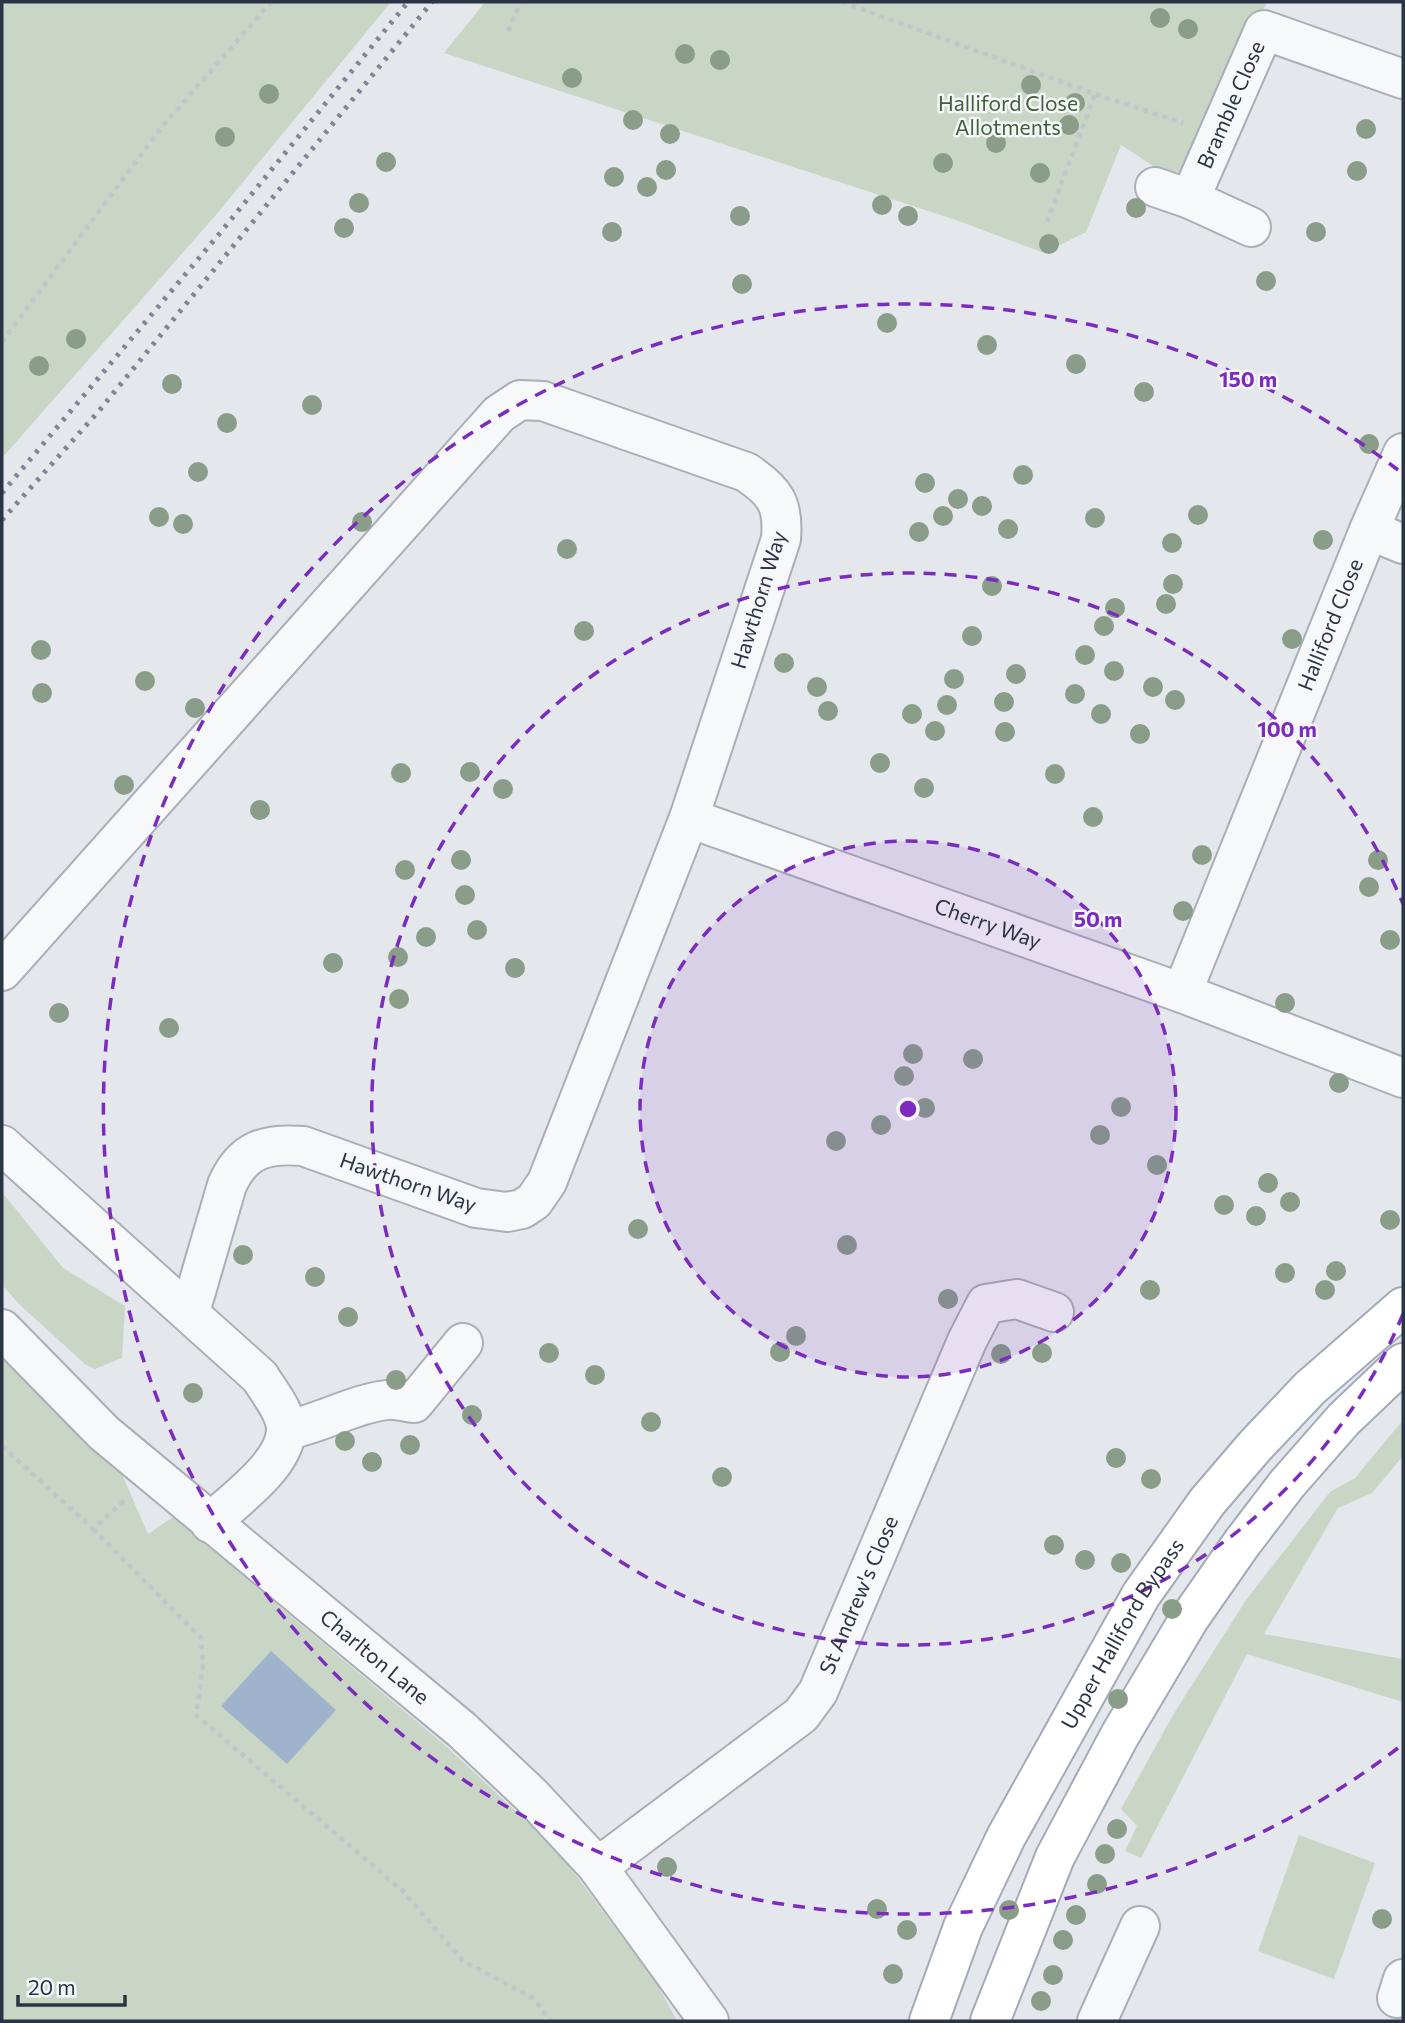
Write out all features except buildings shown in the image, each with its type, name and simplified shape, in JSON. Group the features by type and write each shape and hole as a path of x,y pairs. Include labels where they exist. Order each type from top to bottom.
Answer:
{"main road":[{"name":"Upper Halliford Bypass","path":"929,2021 963,1927 1006,1837 1142,1595 1208,1502 1255,1446 1310,1388 1403,1307"},
{"path":"990,2021 1055,1857 1120,1735 1189,1619 1287,1484 1344,1419 1403,1363"}],"street":[{"name":"Bramble Close","path":"1251,227 1173,193 1221,131 1264,30 1403,79"},
{"name":"Hawthorn Way","path":"2,971 499,414 520,400 543,401 746,472 765,484 778,501 782,521 781,539 689,818 547,1182 534,1201 522,1209 507,1212 475,1208 303,1146 279,1144 268,1147 236,1165 227,1185 190,1312"},
{"name":"Halliford Close","path":"1182,993 1386,537 1403,453"},
{"name":"Cherry Way","path":"689,818 1182,993 1403,1078"},
{"path":"2,1145 260,1377 279,1409 286,1430 279,1453 265,1472 210,1523"},
{"name":"St Andrew's Close","path":"596,1866 801,1714 818,1692 967,1341 986,1304 1017,1299 1054,1312"},
{"name":"Charlton Lane","path":"2,1329 104,1433 461,1730 531,1795 596,1866 709,2021"},
{"path":"286,1430 308,1426 388,1400 414,1403 463,1343"},
{"path":"1097,2021 1140,1926"}],"path":[{"path":"2,342 161,128 271,2"},
{"path":"508,32 521,2"},
{"path":"842,2 1095,94 1207,132 1221,131"},
{"path":"1047,222 1095,94"},
{"path":"2,1446 93,1529 201,1638 203,1667 196,1715 404,1892 462,1960 534,1999 551,2021"},
{"path":"93,1529 153,1474"}],"green space":[{"path":"2,2 391,2 215,216 2,458"},
{"name":"Halliford Close Allotments","path":"485,2 1267,2 1185,171 1164,173 1121,145 1086,232 1044,253 956,220 444,53"},
{"path":"2,1192 63,1268 125,1306 122,1358 95,1369 86,1365 2,1285"},
{"path":"2,1329 104,1433 148,1534 173,1517 447,1747 557,1850 656,1982 677,2021 2,2021"},
{"path":"1403,1420 1403,1456 1372,1493 1338,1508 1264,1634 1403,1659 1403,1702 1247,1654 1141,1858 1125,1851 1137,1826 1121,1809 1173,1715 1246,1600 1330,1492 1355,1478"},
{"path":"1299,1835 1375,1863 1334,1979 1258,1951"}],"water":[{"path":"271,1651 336,1710 287,1764 221,1706"}],"railway":[{"path":"2,493 220,233 408,2"},
{"path":"2,520 98,412 432,2"}]}
